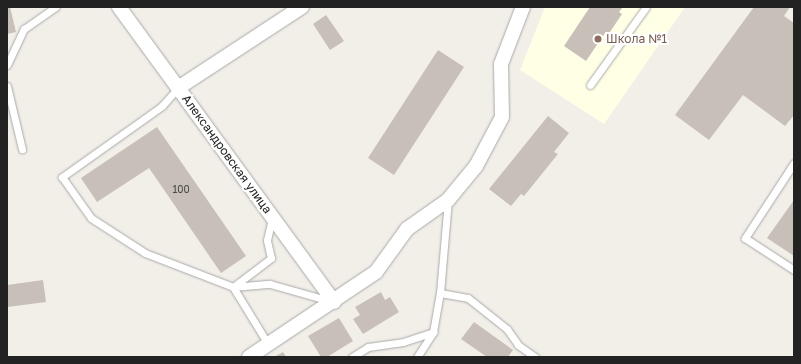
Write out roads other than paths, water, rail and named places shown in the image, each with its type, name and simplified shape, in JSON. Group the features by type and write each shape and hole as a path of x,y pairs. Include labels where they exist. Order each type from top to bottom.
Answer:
{"street":[{"name":"Александровская улица","path":"119,7 334,302"},
{"path":"178,88 302,7"},
{"path":"249,357 334,302 376,272 407,229 448,200 476,166 502,117 501,64 523,7"}],"lane":[{"path":"7,65 24,28 56,7"},
{"path":"590,86 646,7"},
{"path":"7,86 22,149"},
{"path":"178,88 162,106 62,177 91,218 145,253 233,287 270,284 334,302"},
{"path":"794,163 745,238 794,270"},
{"path":"417,357 433,332 440,293 448,200"},
{"path":"233,287 271,258 267,240 272,215"},
{"path":"233,287 268,344"},
{"path":"440,293 468,298 507,329 518,345 535,357"},
{"path":"352,357 368,347 403,342 433,332"}],"place":[{"name":"Школа №1","path":"598,39"}]}
